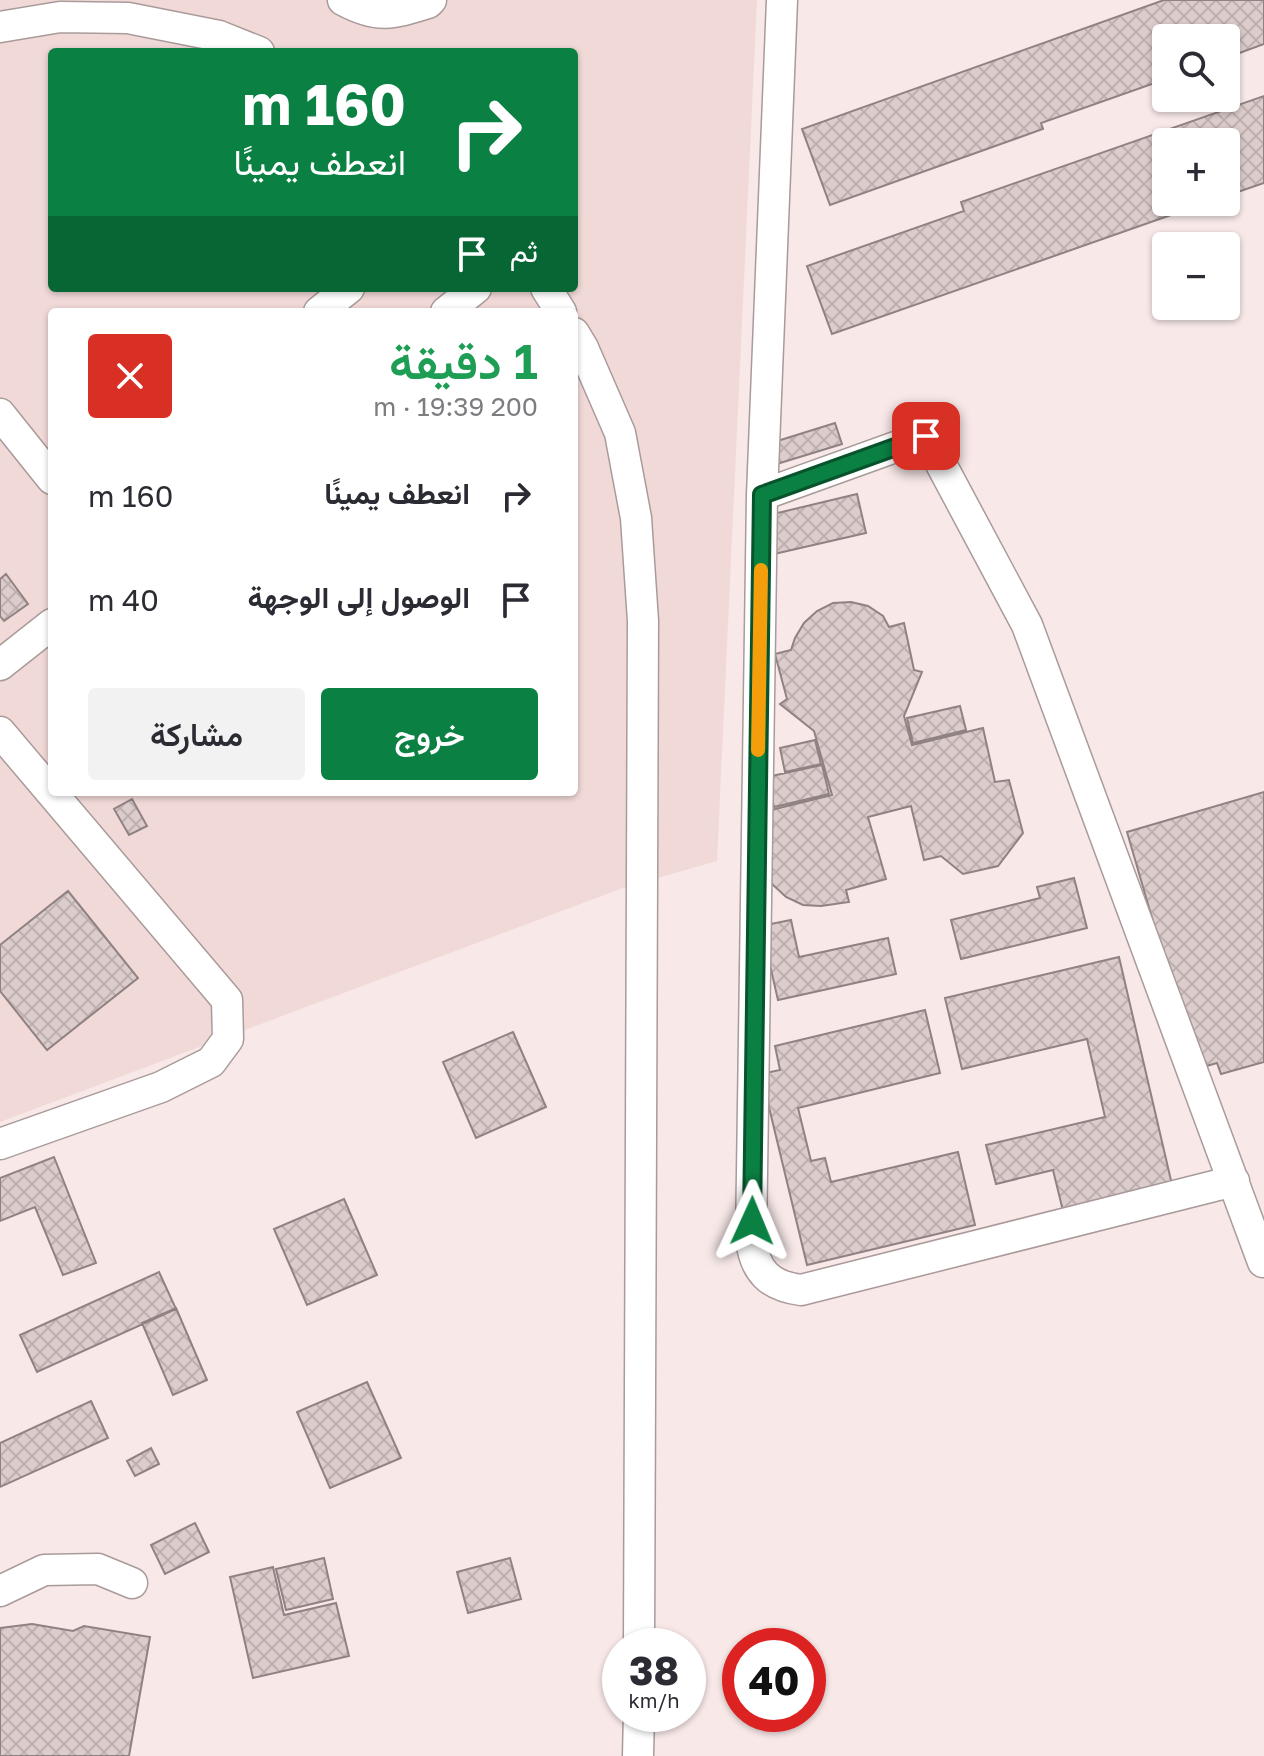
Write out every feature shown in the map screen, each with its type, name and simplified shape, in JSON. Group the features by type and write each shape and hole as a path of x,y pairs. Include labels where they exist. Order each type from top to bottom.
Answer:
{"street":[{"path":"343,0 361,10 394,13 431,0"},
{"path":"782,0 762,495 753,1255 771,1281 785,1288 801,1290 1234,1181"},
{"path":"0,27 60,17 128,18 219,36 249,48"},
{"path":"324,308 344,292"},
{"path":"451,308 471,292"},
{"path":"578,340 620,433 636,518 643,621 639,1628"},
{"path":"0,414 48,474"},
{"path":"762,495 926,436 1027,625 1263,1262"},
{"path":"0,665 48,627"},
{"path":"0,732 48,789"},
{"path":"0,1144 161,1087 211,1062 228,1039 227,1000 54,796"},
{"path":"0,1591 44,1570 98,1569 132,1583"},
{"path":"638,1756 639,1732"}],"shaded area":[{"path":"0,0 757,0 717,861 623,888 0,1122"}],"building":[{"path":"1164,0 1264,0 1264,44 1240,53 1240,24 1152,24 1152,84 1041,123 1043,129 830,205 802,129"},
{"path":"1264,96 1264,183 1240,191 1240,128 1173,128 1218,112 1240,112 1240,104"},
{"path":"1152,135 1152,216 1168,216 832,334 807,266 964,211 961,202"},
{"path":"835,423 842,444 777,464 771,443"},
{"path":"857,494 866,533 774,554 765,516"},
{"path":"6,574 28,604 4,621 0,616 0,579"},
{"path":"851,602 868,606 883,616 889,627 904,623 914,670 922,672 904,716 912,745 983,728 995,782 1009,780 1023,833 998,866 963,874 941,856 924,860 911,806 868,817 886,879 846,890 849,902 803,905 786,897 772,884 764,859 767,811 832,795 814,731 780,704 787,699 775,654 791,650 804,623 817,611 833,603"},
{"path":"960,706 966,730 913,743 907,718"},
{"path":"815,740 821,764 785,772 780,748"},
{"path":"822,765 829,794 774,807 767,777"},
{"path":"1264,792 1264,1062 1221,1074 1217,1063 1196,1069 1127,832"},
{"path":"132,799 147,826 129,835 114,809"},
{"path":"1074,878 1087,928 961,959 951,920 1040,898 1037,887"},
{"path":"68,891 138,978 47,1050 0,991 0,945"},
{"path":"791,920 799,957 888,938 896,974 778,1000 761,926"},
{"path":"1119,957 1173,1189 1064,1215 1053,1170 996,1184 986,1145 1105,1117 1087,1039 962,1069 945,998"},
{"path":"925,1010 940,1073 798,1108 811,1161 825,1158 831,1182 958,1152 975,1225 807,1265 761,1074 780,1070 775,1046"},
{"path":"513,1032 546,1107 476,1138 443,1062"},
{"path":"54,1157 96,1263 63,1275 35,1207 0,1221 0,1178"},
{"path":"344,1199 377,1275 307,1305 274,1229"},
{"path":"159,1272 176,1309 37,1372 20,1335"},
{"path":"176,1308 207,1380 173,1395 142,1323"},
{"path":"367,1382 401,1458 330,1488 297,1412"},
{"path":"91,1401 108,1438 0,1487 0,1443"},
{"path":"151,1448 159,1464 135,1476 127,1461"},
{"path":"195,1523 209,1552 165,1574 151,1545"},
{"path":"324,1558 333,1599 286,1610 276,1569"},
{"path":"510,1558 521,1599 468,1613 457,1572"},
{"path":"273,1567 284,1615 336,1603 349,1656 253,1678 230,1577"},
{"path":"32,1624 73,1631 84,1626 150,1637 129,1756 0,1756 0,1628"}],"slow traffic":[{"path":"758,750 761,570"}],"route":[{"path":"752,1221 762,495 926,436"}]}
